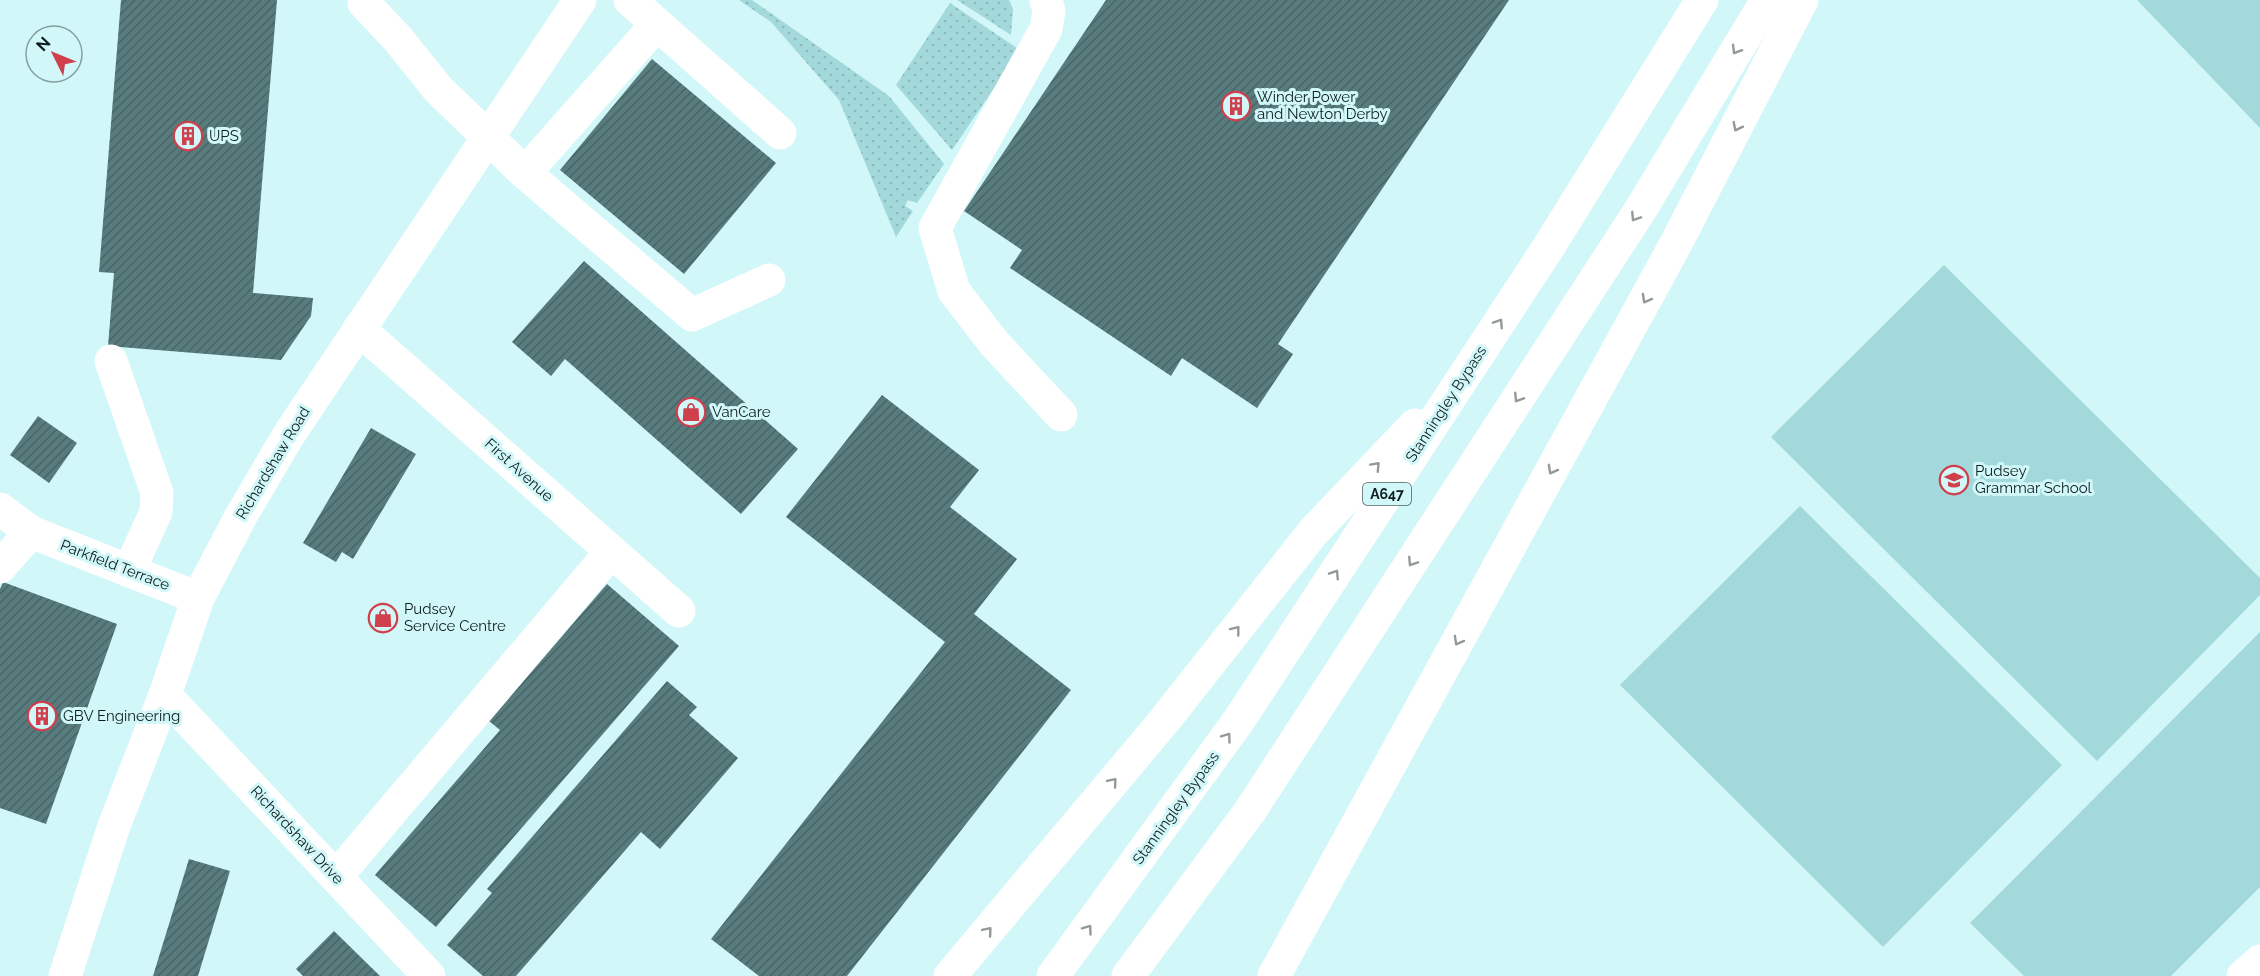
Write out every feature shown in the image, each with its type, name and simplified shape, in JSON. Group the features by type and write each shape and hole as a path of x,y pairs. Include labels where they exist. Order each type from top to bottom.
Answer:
{"main road":[{"name":"Richardshaw Road","path":"65,976 114,826 165,695 198,598 241,516 288,436 580,0"},
{"path":"630,0 780,133"},
{"path":"1046,0 1048,10 1046,30 935,228 954,291 994,343 1061,415"},
{"name":"Stanningley Bypass","path":"1053,976 1239,720 1474,362 1702,0"},
{"path":"1128,976 1250,811 1639,212 1767,0"},
{"path":"1274,976 1673,249 1802,0"},
{"path":"364,3 398,39 438,89 487,138 692,315 769,280"},
{"path":"525,173 657,24"},
{"name":"First Avenue","path":"359,329 678,611"},
{"path":"111,361 157,494 156,512 129,571"},
{"path":"950,976 1164,721 1314,531 1474,362"},
{"name":"Parkfield Terrace","path":"0,509 31,532 198,598"},
{"path":"0,567 31,532"},
{"path":"336,877 611,552"},
{"name":"Richardshaw Drive","path":"165,695 429,976"},
{"path":"2243,976 2260,961"}],"shaded area":[{"path":"739,0 752,0 889,96 944,164 917,203 908,200 905,206 913,211 896,237 839,100 771,22"},
{"path":"957,0 1009,0 1013,9 1011,35"},
{"path":"2137,0 2260,0 2260,128"},
{"path":"950,3 1020,50 952,150 896,85"},
{"path":"1944,265 2260,578 2260,595 2097,761 1771,437"},
{"path":"1800,506 2062,765 1883,947 1620,685"},
{"path":"2260,632 2260,887 2171,976 2024,976 1970,923"}],"building":[{"name":"UPS","path":"121,0 277,0 253,293 313,298 311,316 281,360 108,346 114,273 99,272"},
{"name":"Winder Power and Newton Derby","path":"1106,0 1509,0 1278,344 1293,354 1257,408 1182,358 1171,376 1010,268 1022,250 964,211"},
{"path":"652,59 776,163 684,274 560,170"},
{"name":"VanCare","path":"584,261 798,449 741,514 565,359 551,376 512,342"},
{"path":"882,395 979,470 950,507 1017,559 974,614 1071,690 847,976 759,976 711,939 945,642 786,517"},
{"path":"38,416 77,443 49,483 10,455"},
{"path":"371,428 416,454 353,559 342,552 336,562 303,543"},
{"name":"GBV Engineering","path":"3,582 117,624 46,824 0,808 0,589"},
{"path":"607,584 679,646 436,927 375,875 500,730 489,721"},
{"path":"667,681 697,707 689,715 738,758 660,849 641,832 516,976 483,976 447,945 492,893 487,889"},
{"path":"189,859 230,871 198,976 153,976"},
{"path":"334,931 380,976 303,976 296,969"}],"place":[{"name":"Winder Power and Newton Derby","path":"1236,106"},
{"name":"UPS","path":"188,136"},
{"name":"VanCare","path":"691,412"},
{"name":"Pudsey Grammar School","path":"1954,480"},
{"name":"Pudsey Service Centre","path":"383,618"},
{"name":"GBV Engineering","path":"42,716"}]}
